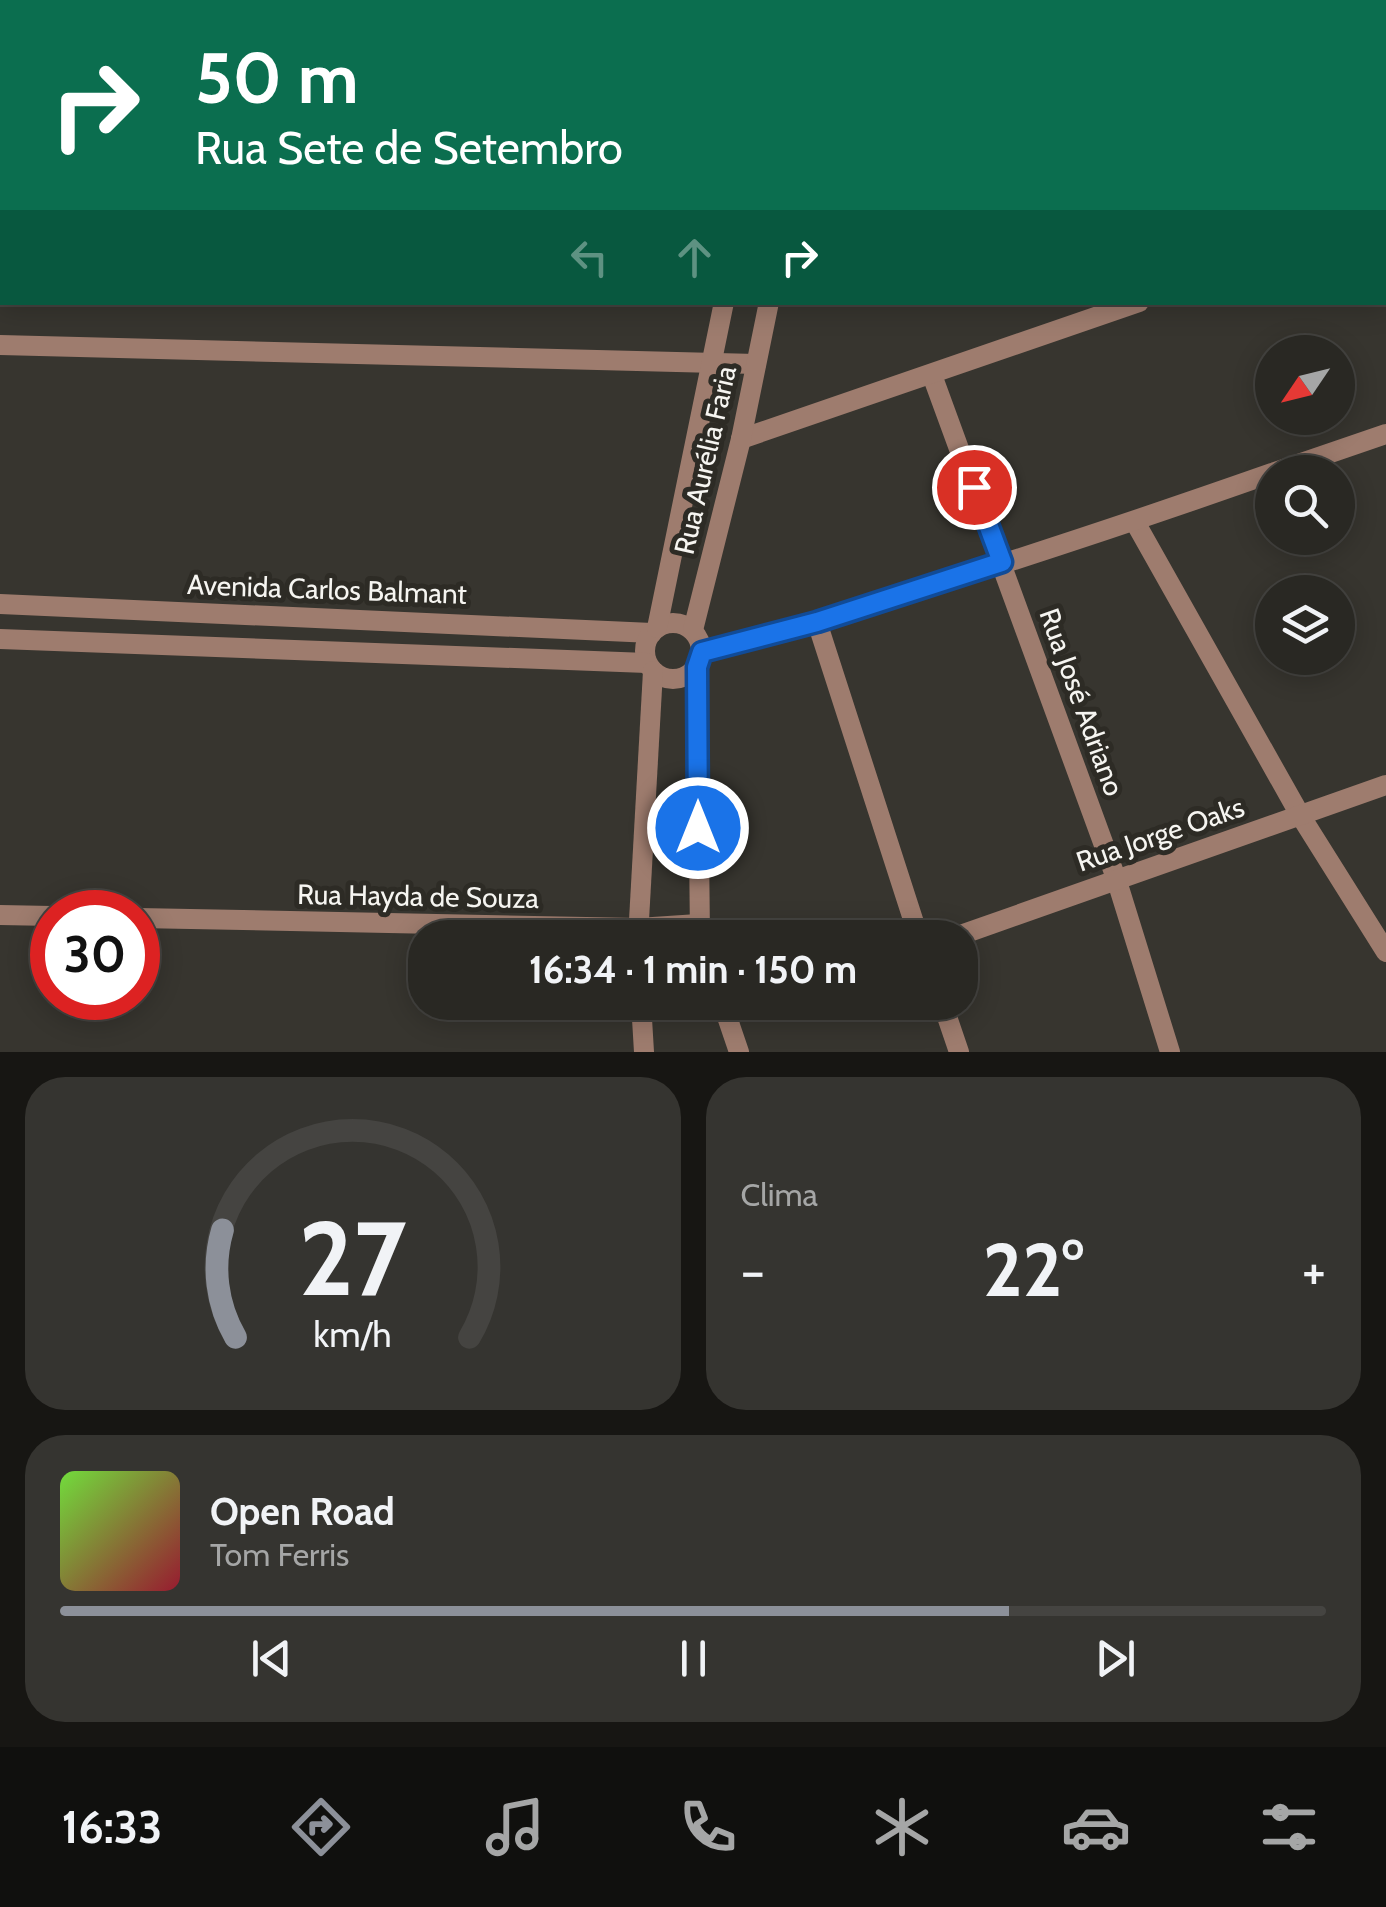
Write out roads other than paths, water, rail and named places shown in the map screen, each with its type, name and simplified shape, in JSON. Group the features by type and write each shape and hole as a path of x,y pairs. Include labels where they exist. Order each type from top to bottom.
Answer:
{"street":[{"name":"Rua Aurélia Faria","path":"654,631 723,305"},
{"name":"Rua Aurélia Faria","path":"693,630 741,439 768,305"},
{"path":"741,439 1130,305"},
{"path":"0,345 756,364"},
{"name":"Rua José Adriano","path":"932,375 1116,878 1170,1052"},
{"path":"1326,455 1386,434"},
{"path":"0,640 394,652 650,667 671,680 681,679 700,660 1135,522 1255,480"},
{"path":"1135,522 1300,815 1386,952"},
{"name":"Avenida Carlos Balmant","path":"0,604 654,631"},
{"path":"151,644 154,610"},
{"path":"394,652 396,619"},
{"path":"639,920 650,667 645,650 654,631 675,622 693,630 700,660 699,920"},
{"path":"817,622 914,920"},
{"name":"Rua Jorge Oaks","path":"978,928 1386,785"},
{"path":"0,915 30,916"},
{"name":"Rua Hayda de Souza","path":"160,919 408,926"},
{"path":"643,1020 644,1052"},
{"path":"728,1020 739,1052"},
{"path":"948,1020 958,1052"}]}
